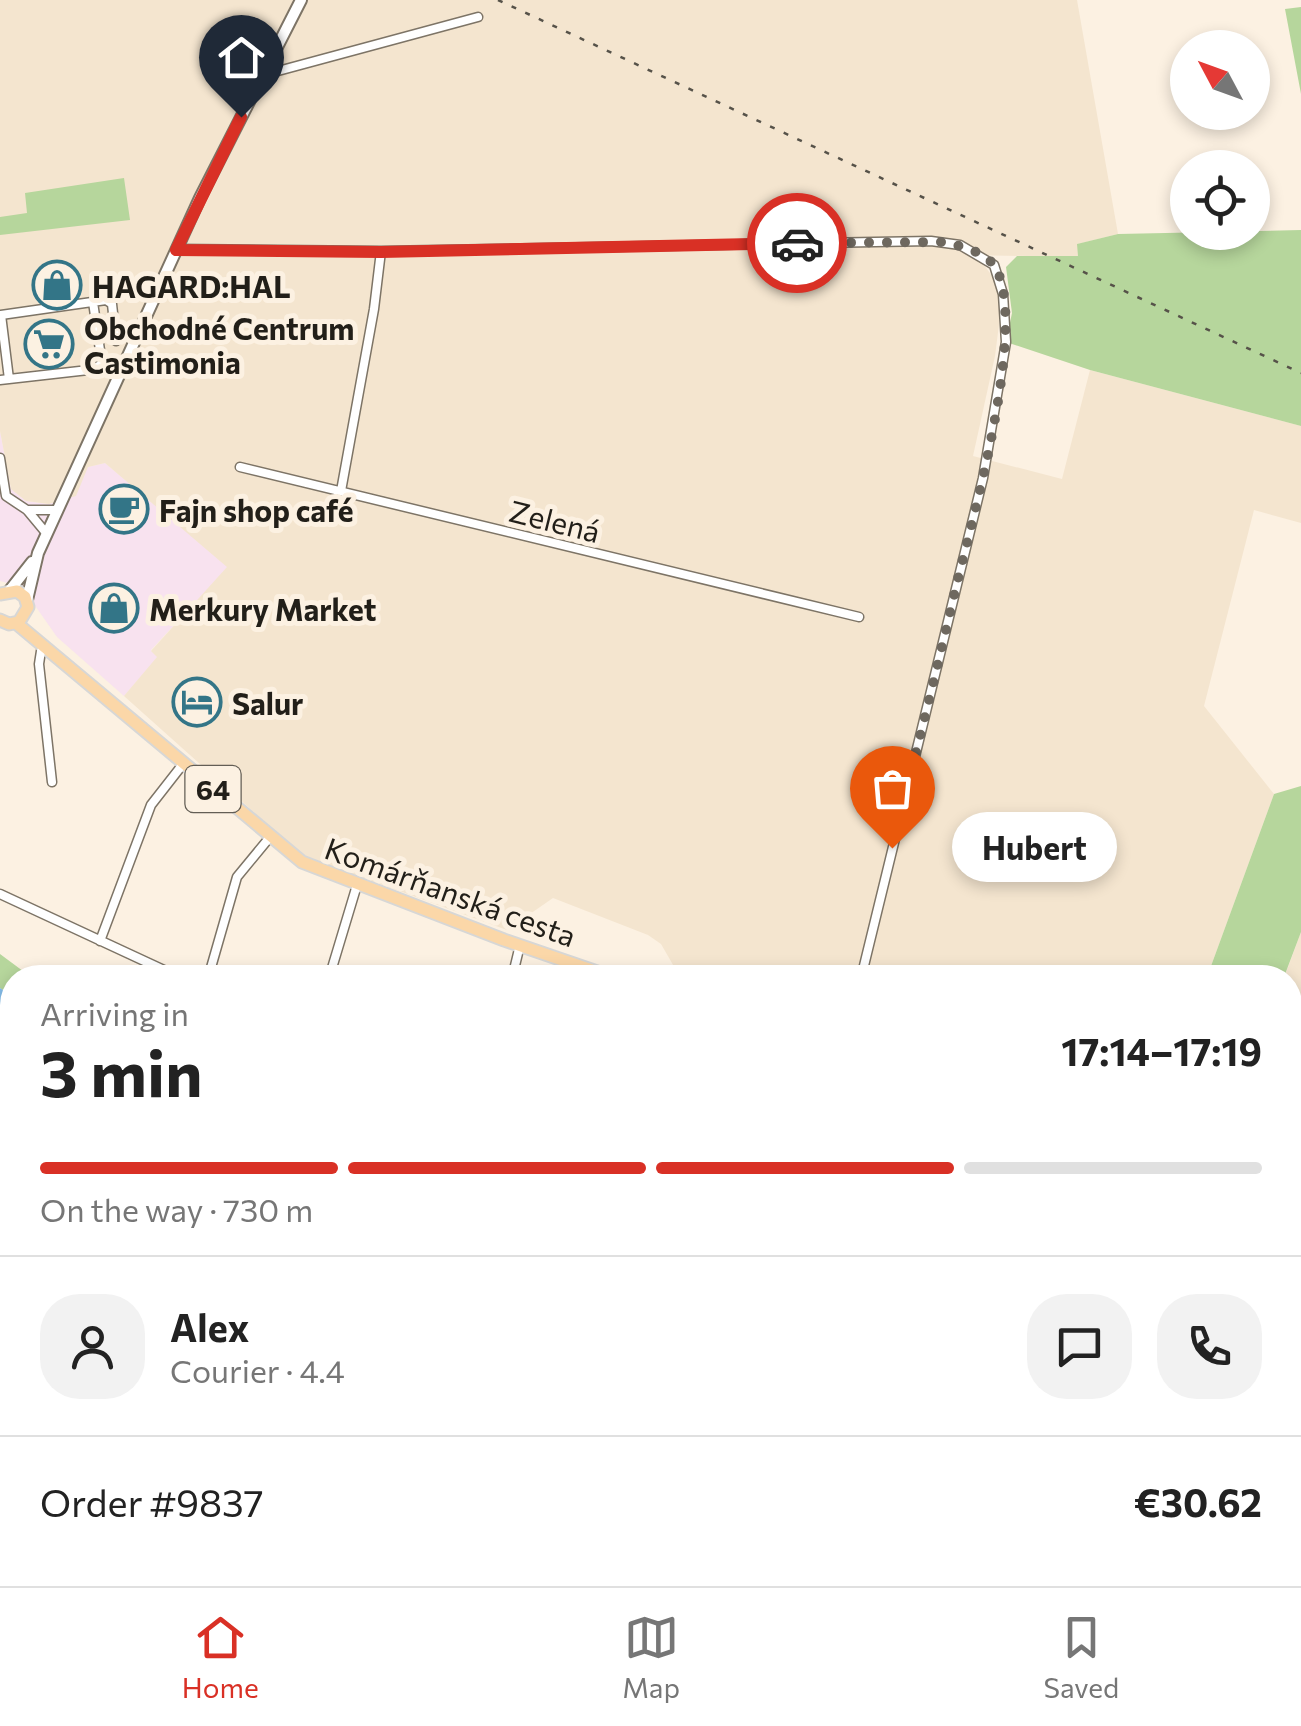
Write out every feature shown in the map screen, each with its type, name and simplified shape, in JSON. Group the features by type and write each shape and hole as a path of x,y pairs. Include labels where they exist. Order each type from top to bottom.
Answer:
{"main road":[{"name":"64","path":"5,592 20,592 27,606"},
{"path":"16,623 27,606"},
{"name":"Komárňanská cesta","path":"27,606 46,646"},
{"name":"64","path":"0,620 16,623"},
{"name":"Komárňanská cesta","path":"16,623 302,862 578,965"}],"street":[{"path":"27,606 38,554 47,534 176,250 301,0"},
{"path":"265,70 278,71 478,16"},
{"path":"176,250 381,252 931,241 960,246 994,265 1004,300 1006,342 983,478 864,965"},
{"path":"341,491 381,252"},
{"path":"116,341 112,304 106,300 1,316 4,380 101,367 119,375"},
{"path":"93,302 101,367"},
{"path":"0,458 6,496 27,510 47,534"},
{"name":"Zelená","path":"240,467 858,617"},
{"path":"27,510 58,510"},
{"path":"5,592 38,554"},
{"path":"46,646 39,664 52,782"},
{"path":"100,941 151,805 183,764"},
{"path":"212,965 237,877 270,837"},
{"path":"333,965 357,885"},
{"path":"0,894 152,965"},
{"path":"515,965 520,945"}],"shaded area":[{"path":"0,0 1077,0 1118,234 1078,244 1079,257 968,255 984,265 998,284 1001,309 973,456 1062,479 1090,370 1301,426 1301,523 1254,510 1204,706 1274,794 1211,965 673,965 661,944 648,935 553,898 507,930 311,859 124,696 157,657 151,651 227,567 105,463 88,467 76,496 49,504 26,501 11,489 0,431"},
{"path":"0,431 11,489 26,501 49,504 88,467 105,463 228,567 151,650 158,657 124,696 57,637 22,587 0,581"},
{"path":"1301,932 1301,965 1289,965"}],"green space":[{"path":"1301,7 1301,94 1285,9"},
{"path":"124,178 130,220 0,235 0,217 27,213 25,193"},
{"path":"1301,230 1301,426 1090,370 1006,342 1012,313 1006,267 1017,256 1078,256 1077,244 1118,234 1170,233 1170,250 1270,250 1270,231"},
{"path":"1301,786 1301,932 1289,965 1211,965 1274,794"},
{"path":"0,954 15,965 0,965"}],"railway":[{"path":"498,0 1301,373"}],"way so far":[{"path":"797,243 945,242 991,261 1003,294 1006,342 983,478 892,848"}],"place":[{"name":"HAGARD:HAL","path":"57,285"},
{"name":"Obchodné Centrum Castimonia","path":"49,344"},
{"name":"Fajn shop café","path":"124,509"},
{"name":"Merkury Market","path":"114,608"},
{"name":"Salur","path":"197,702"},
{"name":"Hubert","path":"892,848"}],"route":[{"path":"241,117 176,250 381,252 797,243"}]}
